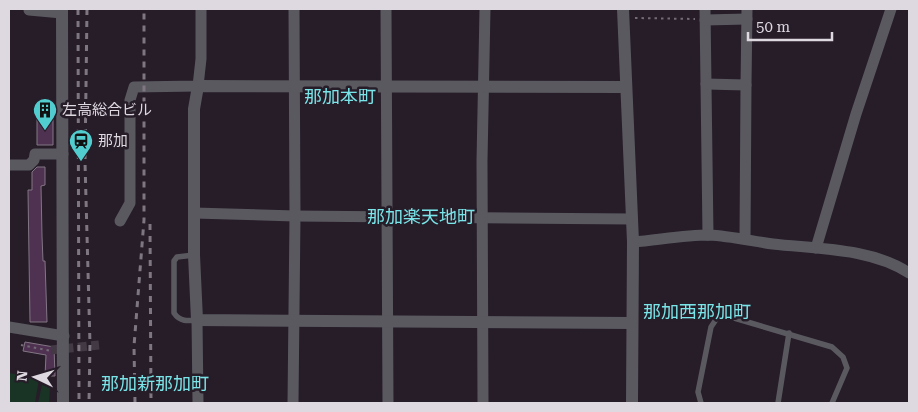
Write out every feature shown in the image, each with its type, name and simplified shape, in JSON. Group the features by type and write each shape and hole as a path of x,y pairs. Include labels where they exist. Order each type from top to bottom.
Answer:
{"street":[{"path":"28,9 62,11 64,403"},
{"path":"198,403 194,255 194,109 201,59 201,9"},
{"path":"293,403 295,216 294,9"},
{"path":"386,9 388,403"},
{"path":"483,403 482,161 485,9"},
{"path":"816,248 856,114 891,9"},
{"path":"624,13 633,242 632,403"},
{"path":"708,235 705,14 746,14 745,239"},
{"path":"706,84 746,85"},
{"path":"120,221 130,203 130,100 134,87 626,87"},
{"path":"9,165 29,165 34,160 34,154 63,154"},
{"path":"194,213 295,216 632,219"},
{"path":"633,242 708,235 745,239 872,257 909,273"},
{"path":"197,320 632,323"},
{"path":"9,327 64,336"}],"lane":[{"path":"194,255 177,257 174,261 174,313 184,321 197,320"},
{"path":"701,403 698,392 711,327 717,318 724,314 832,347 843,357 847,368 832,403"},
{"path":"778,403 789,333"}],"path":[{"path":"624,13 705,14"},
{"path":"21,345 51,350"}],"green space":[{"path":"9,373 39,379 35,403 9,403"},
{"path":"42,385 50,388 49,403 38,403"}],"building":[{"name":"左高総合ビル","path":"53,117 53,145 37,145 37,118"},
{"path":"37,167 45,167 45,185 41,186 47,322 30,322 28,190 32,190 32,172"},
{"path":"25,342 54,347 55,376 45,376 46,355 23,351"}],"tunnel":[{"path":"51,350 99,345"}],"railway":[{"path":"78,9 79,403"},
{"path":"87,9 85,162 90,344 89,403"},
{"path":"135,403 134,346 144,220 144,9"},
{"path":"150,224 151,403"}],"place":[{"name":"左高総合ビル","path":"45,131"},
{"name":"那加","path":"81,162"}],"district":[{"name":"那加本町","path":"340,97"},
{"name":"那加楽天地町","path":"421,217"},
{"name":"那加西那加町","path":"697,312"},
{"name":"那加新那加町","path":"155,384"}]}
